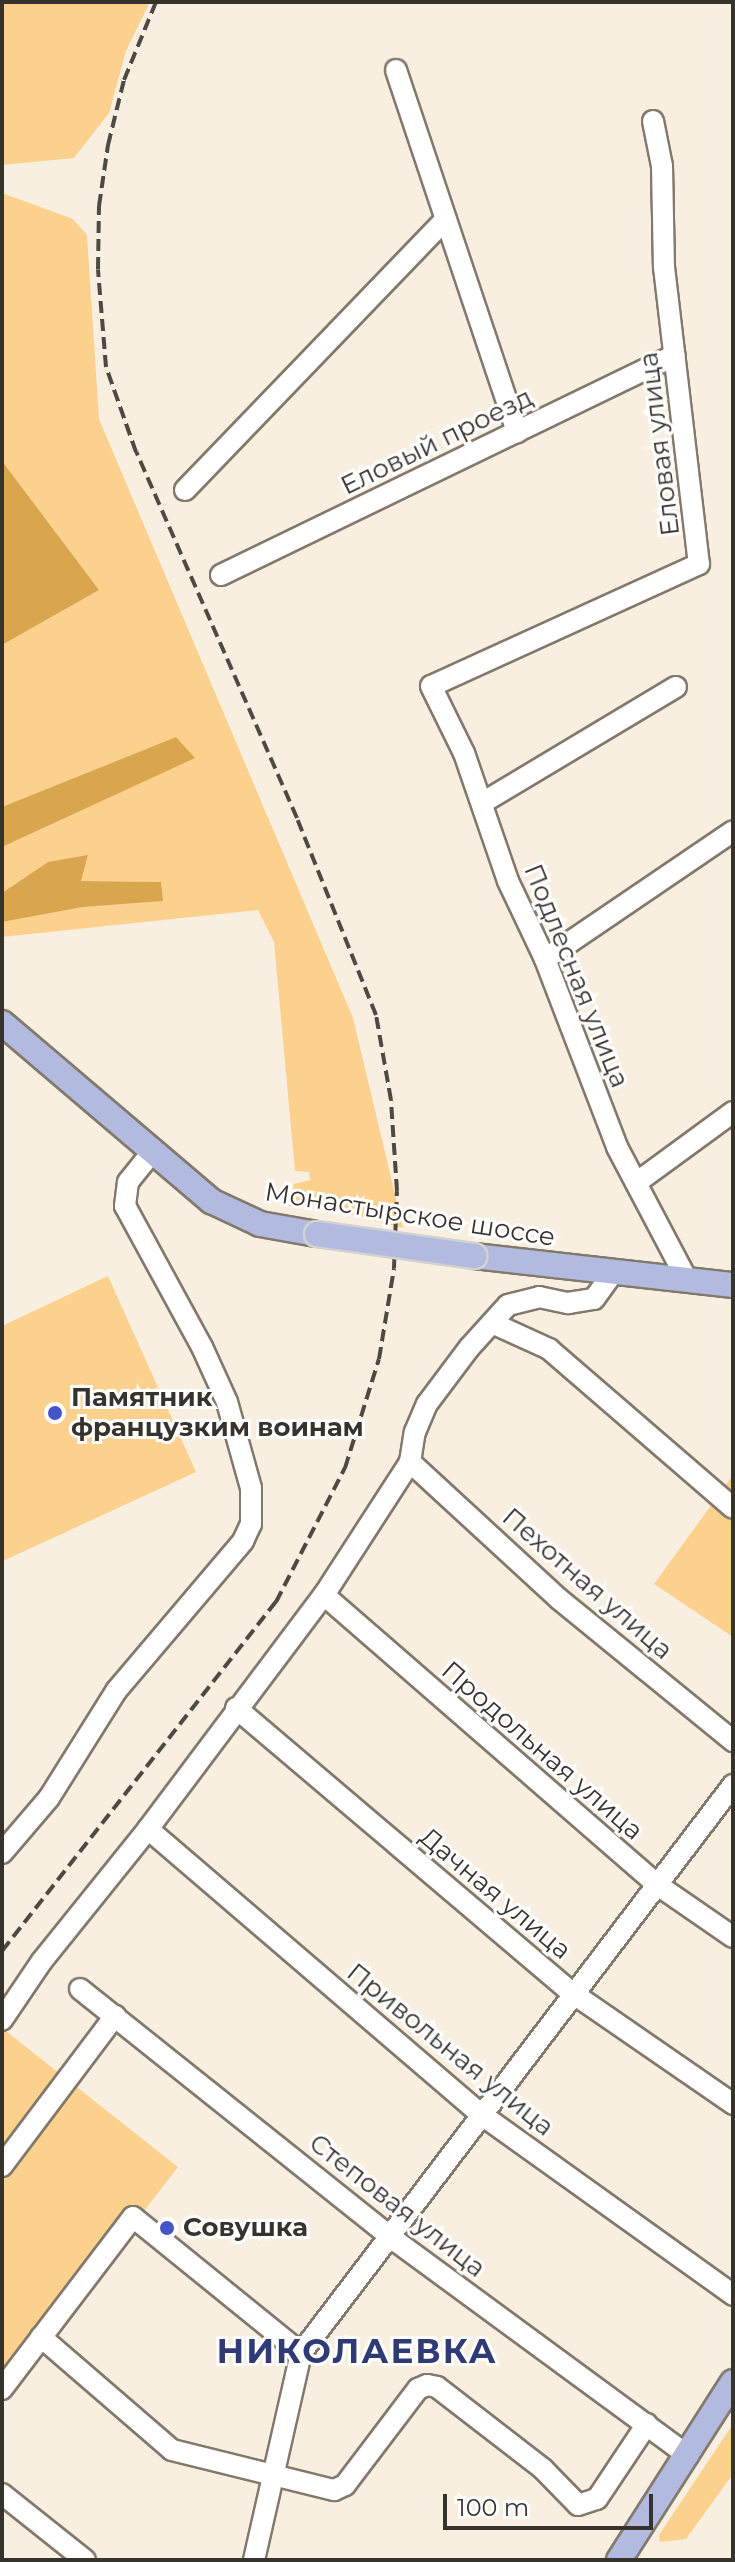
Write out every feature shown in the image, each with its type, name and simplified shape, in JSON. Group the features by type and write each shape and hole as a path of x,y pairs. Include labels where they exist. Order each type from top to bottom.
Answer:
{"main road":[{"name":"Монастырское шоссе","path":"2,1023 211,1201 260,1224 612,1274 733,1285"},
{"path":"619,2560 733,2382"}],"street":[{"path":"396,70 517,432"},
{"name":"Еловая улица","path":"431,686 699,564 664,267 662,166 653,121"},
{"path":"185,490 446,219"},
{"name":"Еловый проезд","path":"221,575 675,355"},
{"name":"Подлесная улица","path":"431,686 464,753 508,881 545,959 617,1147 687,1280"},
{"path":"482,803 676,687"},
{"path":"545,959 733,831"},
{"path":"636,1183 733,1112"},
{"path":"3,1850 49,1798 116,1691 243,1541 251,1524 251,1488 227,1402 202,1347 125,1206 128,1182 153,1151"},
{"path":"2,2020 42,1961 148,1829 236,1708 324,1595 410,1462 415,1432 427,1404 492,1323 508,1305 539,1297 568,1303 594,1299 612,1274"},
{"path":"492,1323 549,1349 733,1508"},
{"name":"Пехотная улица","path":"410,1462 559,1599 733,1741"},
{"name":"Продольная улица","path":"324,1595 659,1886 733,1937"},
{"name":"Дачная улица","path":"236,1708 575,1995 733,2104"},
{"path":"254,2560 301,2353 733,1785"},
{"name":"Привольная улица","path":"148,1829 482,2115 733,2295"},
{"name":"Степовая улица","path":"80,1989 389,2236 688,2456"},
{"path":"2,2166 115,2016"},
{"path":"2,2389 133,2217 301,2353"},
{"path":"41,2337 172,2450 330,2489 342,2488 418,2389 427,2385 437,2387 543,2469 578,2505 597,2499 647,2424"},
{"path":"2,2494 85,2560"}],"shaded area":[{"path":"2,2 150,2 126,51 109,113 74,158 2,165"},
{"path":"2,193 73,219 87,235 99,419 353,1018 403,1228 291,1199 294,1184 310,1180 309,1172 295,1171 274,942 258,910 2,937 2,922 83,907 162,901 161,882 81,881 88,856 48,862 2,893 2,847 194,758 176,737 2,807 2,645 99,590 2,461"},
{"path":"2,461 99,590 2,645"},
{"path":"176,737 195,758 2,847 2,807"},
{"path":"88,855 81,881 161,882 163,901 83,907 2,922 2,893 48,862"},
{"path":"108,1276 196,1472 3,1561 2,1326"},
{"path":"733,1475 733,1637 654,1584"},
{"path":"2,2028 178,2167 2,2395"},
{"path":"733,2424 733,2474 686,2539 660,2542 659,2535"}],"railway":[{"path":"2,1951 276,1602 345,1468 379,1359 394,1268 397,1191 391,1100 376,1015 297,818 136,452 106,367 98,269 99,206 108,145 124,80 156,2"}],"place":[{"name":"Памятник французким воинам","path":"55,1413"},
{"name":"Совушка","path":"167,2228"}],"district":[{"name":"НИКОЛАЕВКА","path":"357,2352"}]}
